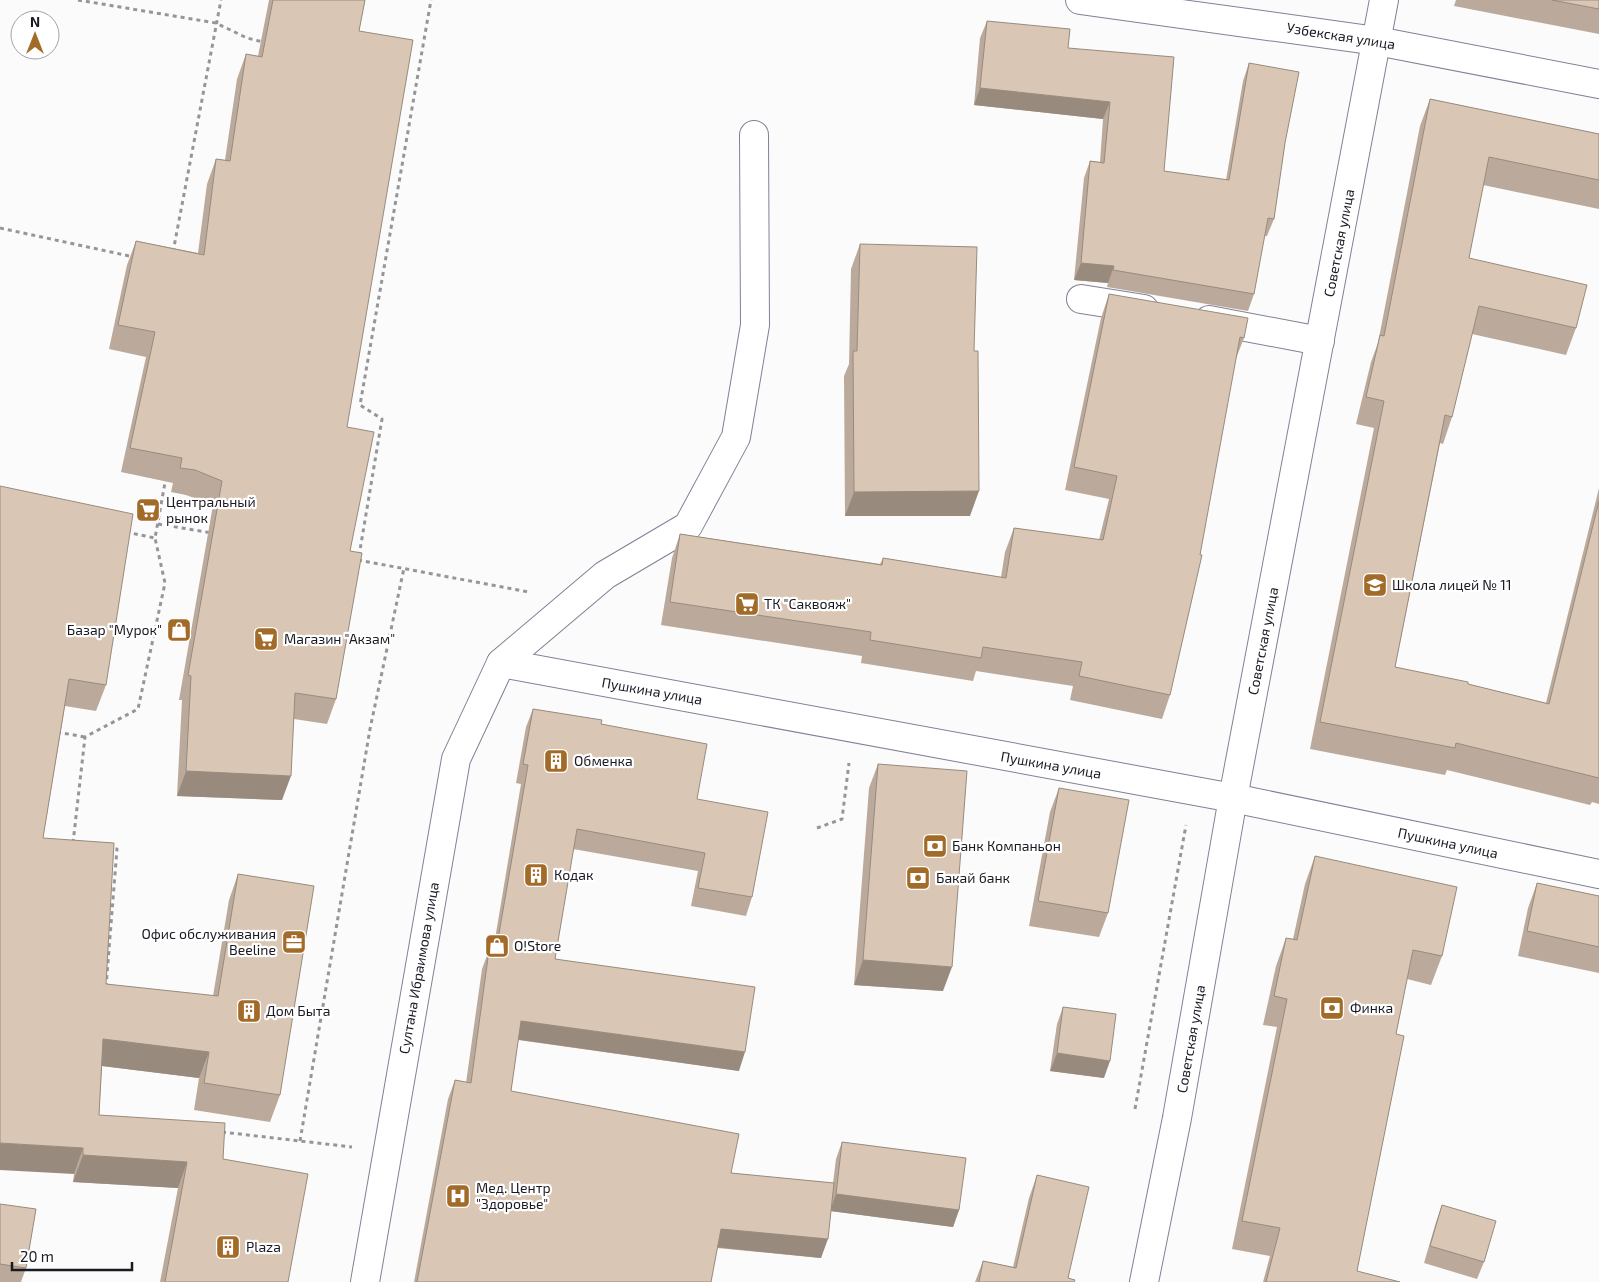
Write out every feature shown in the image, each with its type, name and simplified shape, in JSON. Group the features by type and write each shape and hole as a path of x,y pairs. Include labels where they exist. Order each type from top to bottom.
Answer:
{"street":[{"name":"Узбекская улица","path":"1080,0 1377,41 1599,84"},
{"name":"Советская улица","path":"1144,1282 1177,1118 1233,798 1384,0"},
{"path":"501,663 604,575 688,526 736,437 755,325 754,135"},
{"path":"1081,299 1320,341"},
{"name":"Пушкина улица","path":"501,663 1233,798 1599,874"},
{"name":"Султана Ибраимова улица","path":"365,1282 456,759 501,663"}],"path":[{"path":"78,0 216,23 247,38 265,43"},
{"path":"173,255 221,0"},
{"path":"359,560 382,419 360,405 431,0"},
{"path":"0,228 142,259"},
{"path":"56,732 85,737 138,709 165,583 155,538 167,468"},
{"path":"158,524 215,534"},
{"path":"116,531 155,538"},
{"path":"349,558 541,594 561,612"},
{"path":"300,1141 370,729 404,568"},
{"path":"73,846 85,737"},
{"path":"818,828 842,819 849,758"},
{"path":"1135,1109 1187,817"},
{"path":"106,989 117,849 108,848"},
{"path":"222,1132 388,1151"}],"building":[{"path":"273,0 365,0 359,31 413,40 347,427 374,432 350,551 362,553 336,699 295,693 291,776 186,771 191,676 188,675 222,481 195,470 180,468 182,458 130,448 155,332 118,325 136,241 204,255 216,159 230,161 246,54 262,57"},
{"path":"1552,0 1599,0 1599,9"},
{"path":"987,21 1070,29 1068,48 1174,57 1164,171 1229,180 1249,63 1299,72 1285,143 1274,219 1268,218 1254,294 1113,270 1114,266 1081,263 1090,161 1104,163 1110,102 980,88"},
{"path":"1430,99 1599,134 1599,180 1489,157 1469,258 1587,285 1576,328 1479,306 1452,417 1445,415 1395,667 1468,682 1468,684 1549,704 1599,501 1599,778 1456,743 1455,748 1320,722 1384,401 1366,397 1380,335 1384,336"},
{"path":"860,244 977,247 974,351 978,351 979,491 854,492 853,351 857,351"},
{"path":"1109,294 1248,318 1244,338 1240,337 1200,555 1202,555 1170,695 1079,676 1082,662 983,647 981,658 870,640 871,632 670,602 680,534 882,565 883,558 1006,578 1014,528 1103,540 1117,476 1074,467"},
{"path":"0,486 133,514 106,685 69,679 43,838 114,843 106,984 218,996 238,874 314,886 280,1095 204,1083 209,1052 103,1039 99,1115 225,1123 223,1159 308,1174 288,1282 165,1282 187,1162 83,1155 83,1148 0,1143"},
{"path":"533,709 602,720 601,724 707,744 697,799 768,812 752,897 698,888 705,853 577,829 555,959 755,987 745,1052 521,1021 511,1091 739,1134 731,1173 834,1183 828,1239 721,1229 711,1282 417,1282 455,1080 471,1083 489,950 496,951 528,765 523,764"},
{"path":"878,764 967,771 952,967 863,960"},
{"path":"1059,788 1129,800 1108,913 1038,901"},
{"path":"1315,856 1457,887 1442,956 1413,950 1396,1034 1404,1036 1357,1271 1400,1282 1266,1282 1280,1228 1242,1221 1287,999 1274,996 1286,938 1297,940"},
{"path":"1537,883 1599,896 1599,947 1527,931"},
{"path":"1063,1007 1116,1014 1110,1061 1057,1053"},
{"path":"842,1142 966,1158 959,1210 836,1194"},
{"path":"1037,1175 1089,1187 1068,1278 1075,1280 1074,1282 979,1282 983,1261 1016,1268"},
{"path":"0,1204 36,1209 26,1268 0,1264"},
{"path":"1442,1205 1496,1221 1484,1262 1430,1246"}],"place":[{"name":"Центральный рынок","path":"148,510"},
{"name":"Школа лицей № 11","path":"1375,585"},
{"name":"ТК \"Саквояж\"","path":"747,604"},
{"name":"Базар \"Мурок\"","path":"179,630"},
{"name":"Магазин \"Акзам\"","path":"266,639"},
{"name":"Обменка","path":"556,761"},
{"name":"Банк Компаньон","path":"935,846"},
{"name":"Кодак","path":"536,875"},
{"name":"Бакай банк","path":"918,878"},
{"name":"Офис обслуживания Beeline","path":"294,942"},
{"name":"O!Store","path":"497,946"},
{"name":"Финка","path":"1332,1008"},
{"name":"Дом Быта","path":"249,1011"},
{"name":"Мед. Центр \"Здоровье\"","path":"458,1196"},
{"name":"Plaza","path":"228,1247"}]}
